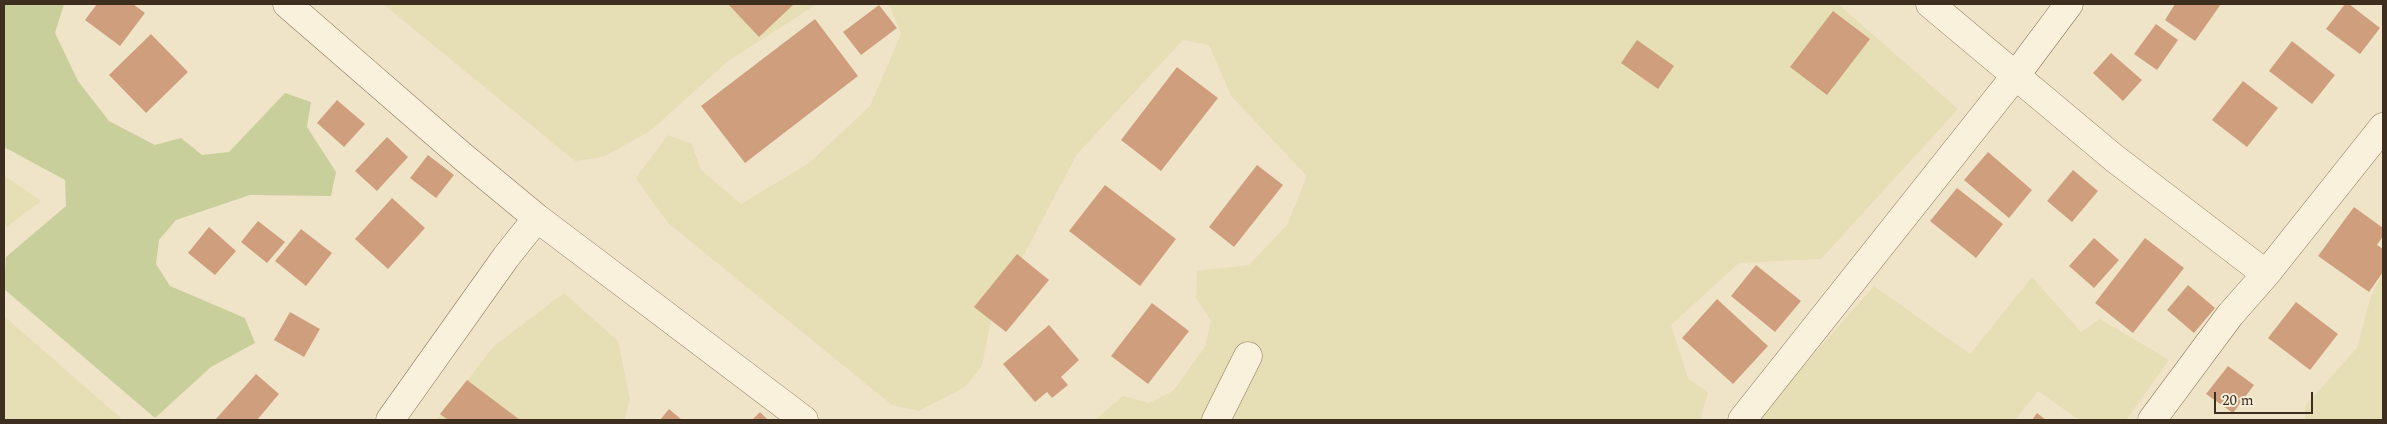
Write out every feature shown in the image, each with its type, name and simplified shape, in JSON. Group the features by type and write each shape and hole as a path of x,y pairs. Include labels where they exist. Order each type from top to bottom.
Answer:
{"street":[{"path":"287,4 462,156 537,218 804,420"},
{"path":"1930,4 2114,158 2266,274"},
{"path":"1742,420 2016,75 2069,4"},
{"path":"2152,420 2230,315 2266,274 2383,127"},
{"path":"390,420 506,257 537,218"},
{"path":"1216,420 1248,356"}],"shaded area":[{"path":"383,4 817,4 727,62 650,131 603,157 575,161"},
{"path":"889,4 1838,4 1958,109 1821,259 1739,263 1671,325 1688,378 1708,393 1700,420 1095,420 1123,396 1149,403 1173,391 1205,347 1211,321 1196,298 1197,271 1249,265 1287,225 1307,176 1231,96 1209,45 1183,40 1077,154 992,315 982,366 965,387 919,411 892,405 668,223 636,178 668,135 692,144 701,170 741,204 809,163 870,106 901,34"},
{"path":"4,175 41,201 4,229"},
{"path":"2383,273 2383,420 2305,420 2305,406 2357,348 2371,296"},
{"path":"2032,277 2081,332 2100,319 2169,360 2126,420 2079,420 2038,391 2015,420 1756,420 1874,286 1970,354"},
{"path":"564,293 618,341 630,400 624,420 436,420 494,346"},
{"path":"4,316 123,420 4,420"}],"green space":[{"path":"4,4 64,4 55,33 78,81 109,121 155,145 181,138 202,155 229,152 285,93 311,102 307,127 336,172 331,196 250,195 176,220 159,240 156,264 170,286 245,318 255,343 211,367 155,418 4,289 6,257 66,206 65,180 4,147"}],"building":[{"path":"97,4 133,4 145,13 120,46 85,20"},
{"path":"728,4 794,4 759,37"},
{"path":"2175,4 2221,4 2195,41 2165,20"},
{"path":"2345,4 2349,4 2380,28 2360,54 2326,29"},
{"path":"879,5 897,28 861,55 843,32"},
{"path":"1833,11 1870,39 1827,95 1790,67"},
{"path":"815,19 858,76 745,163 701,106"},
{"path":"2156,24 2178,40 2157,70 2134,54"},
{"path":"151,34 188,72 146,113 109,75"},
{"path":"1637,40 1674,66 1658,89 1621,63"},
{"path":"2292,41 2335,75 2312,104 2269,71"},
{"path":"2111,53 2142,80 2123,101 2093,73"},
{"path":"1177,67 1218,98 1161,171 1121,140"},
{"path":"2243,81 2278,108 2247,147 2212,120"},
{"path":"337,100 365,124 344,147 317,123"},
{"path":"387,137 408,157 377,191 355,171"},
{"path":"1988,152 2032,190 2009,218 1964,180"},
{"path":"428,155 454,175 436,198 410,178"},
{"path":"1257,165 1283,185 1234,247 1209,227"},
{"path":"2073,170 2098,191 2072,222 2047,201"},
{"path":"1105,185 1176,239 1140,286 1069,231"},
{"path":"1957,188 2003,224 1976,258 1930,221"},
{"path":"392,198 425,228 388,269 355,239"},
{"path":"2354,207 2383,228 2383,236 2377,245 2383,249 2383,272 2369,292 2318,256"},
{"path":"258,221 285,242 267,263 241,242"},
{"path":"209,227 236,251 215,275 188,253"},
{"path":"301,229 332,253 306,286 275,261"},
{"path":"2094,238 2119,260 2094,288 2069,266"},
{"path":"2145,238 2184,268 2133,333 2095,303"},
{"path":"1017,254 1049,280 1006,332 974,307"},
{"path":"1756,265 1801,301 1775,332 1731,296"},
{"path":"2188,285 2215,308 2194,333 2167,310"},
{"path":"1717,299 1768,346 1733,384 1682,338"},
{"path":"2296,302 2338,334 2310,370 2268,338"},
{"path":"1152,303 1189,331 1148,384 1111,356"},
{"path":"290,312 320,329 304,357 274,340"},
{"path":"1049,325 1079,360 1061,377 1068,385 1052,398 1047,392 1035,402 1003,364"},
{"path":"2228,366 2254,385 2233,413 2206,394"},
{"path":"256,374 279,394 257,420 215,420"},
{"path":"467,380 520,420 448,420 440,414"},
{"path":"669,409 682,420 660,420"},
{"path":"760,412 768,420 752,420"},
{"path":"2037,413 2046,420 2032,420"}]}
